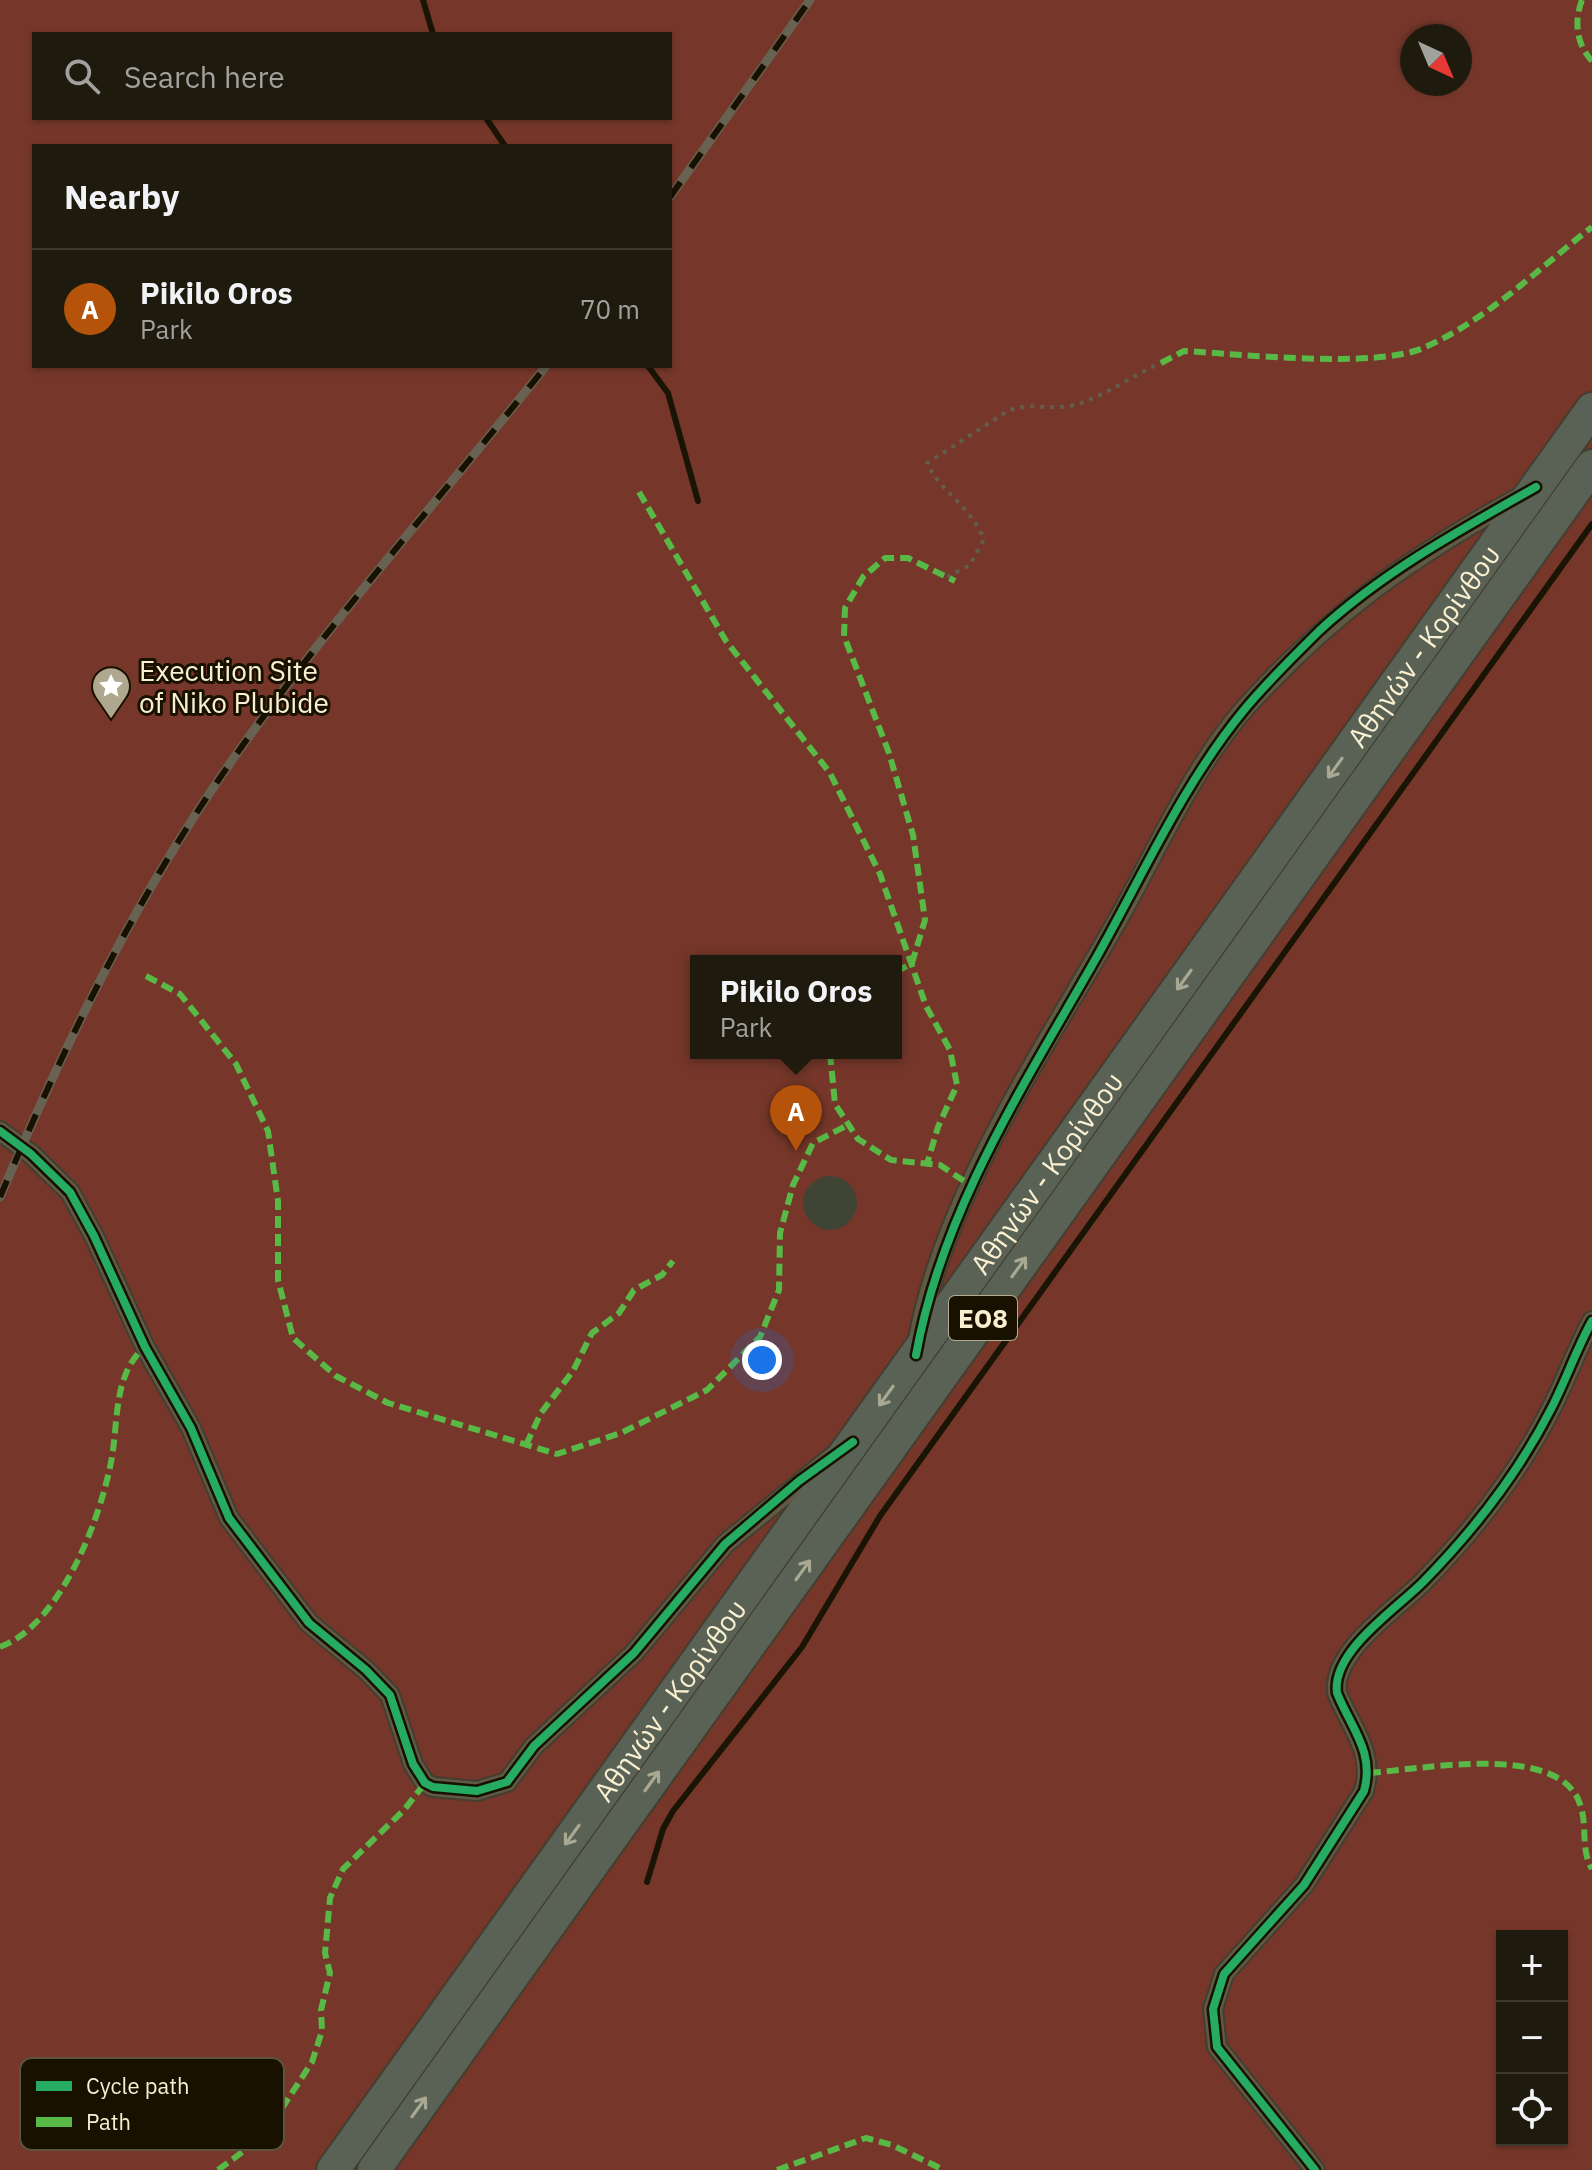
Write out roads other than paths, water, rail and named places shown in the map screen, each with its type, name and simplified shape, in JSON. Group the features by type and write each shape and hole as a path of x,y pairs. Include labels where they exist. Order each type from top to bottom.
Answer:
{"highway":[{"name":"Αθηνών - Κορίνθου","path":"333,2170 1592,409"},
{"name":"Αθηνών - Κορίνθου","path":"374,2170 1592,466"}],"street":[{"path":"916,1355 926,1307 966,1193 1192,785 1244,710 1319,632 1358,598 1452,534 1536,487"},
{"path":"0,1131 31,1154 70,1192 94,1236 145,1347 191,1428 229,1518 309,1623 366,1670 390,1695 413,1764 425,1783 433,1787 477,1791 507,1782 534,1746 634,1653 725,1544 799,1481 853,1442"},
{"path":"1315,2170 1217,2047 1213,2009 1224,1974 1304,1885 1364,1791 1369,1773 1367,1755 1337,1693 1340,1670 1361,1640 1423,1582 1478,1521 1549,1413 1592,1321"}],"waterway":[{"path":"423,0 432,32"},
{"path":"487,120 504,144"},
{"path":"649,368 668,393 698,501"},
{"path":"647,1882 663,1829 673,1811 802,1647 880,1516 1592,524"}],"railway":[{"path":"672,194 810,0"},
{"path":"0,1197 95,990 149,890 209,794 288,683 544,368"}],"place":[{"name":"Execution Site of Niko Plubide","path":"111,720"},
{"name":"Pikilo Oros","path":"796,1151"}]}
